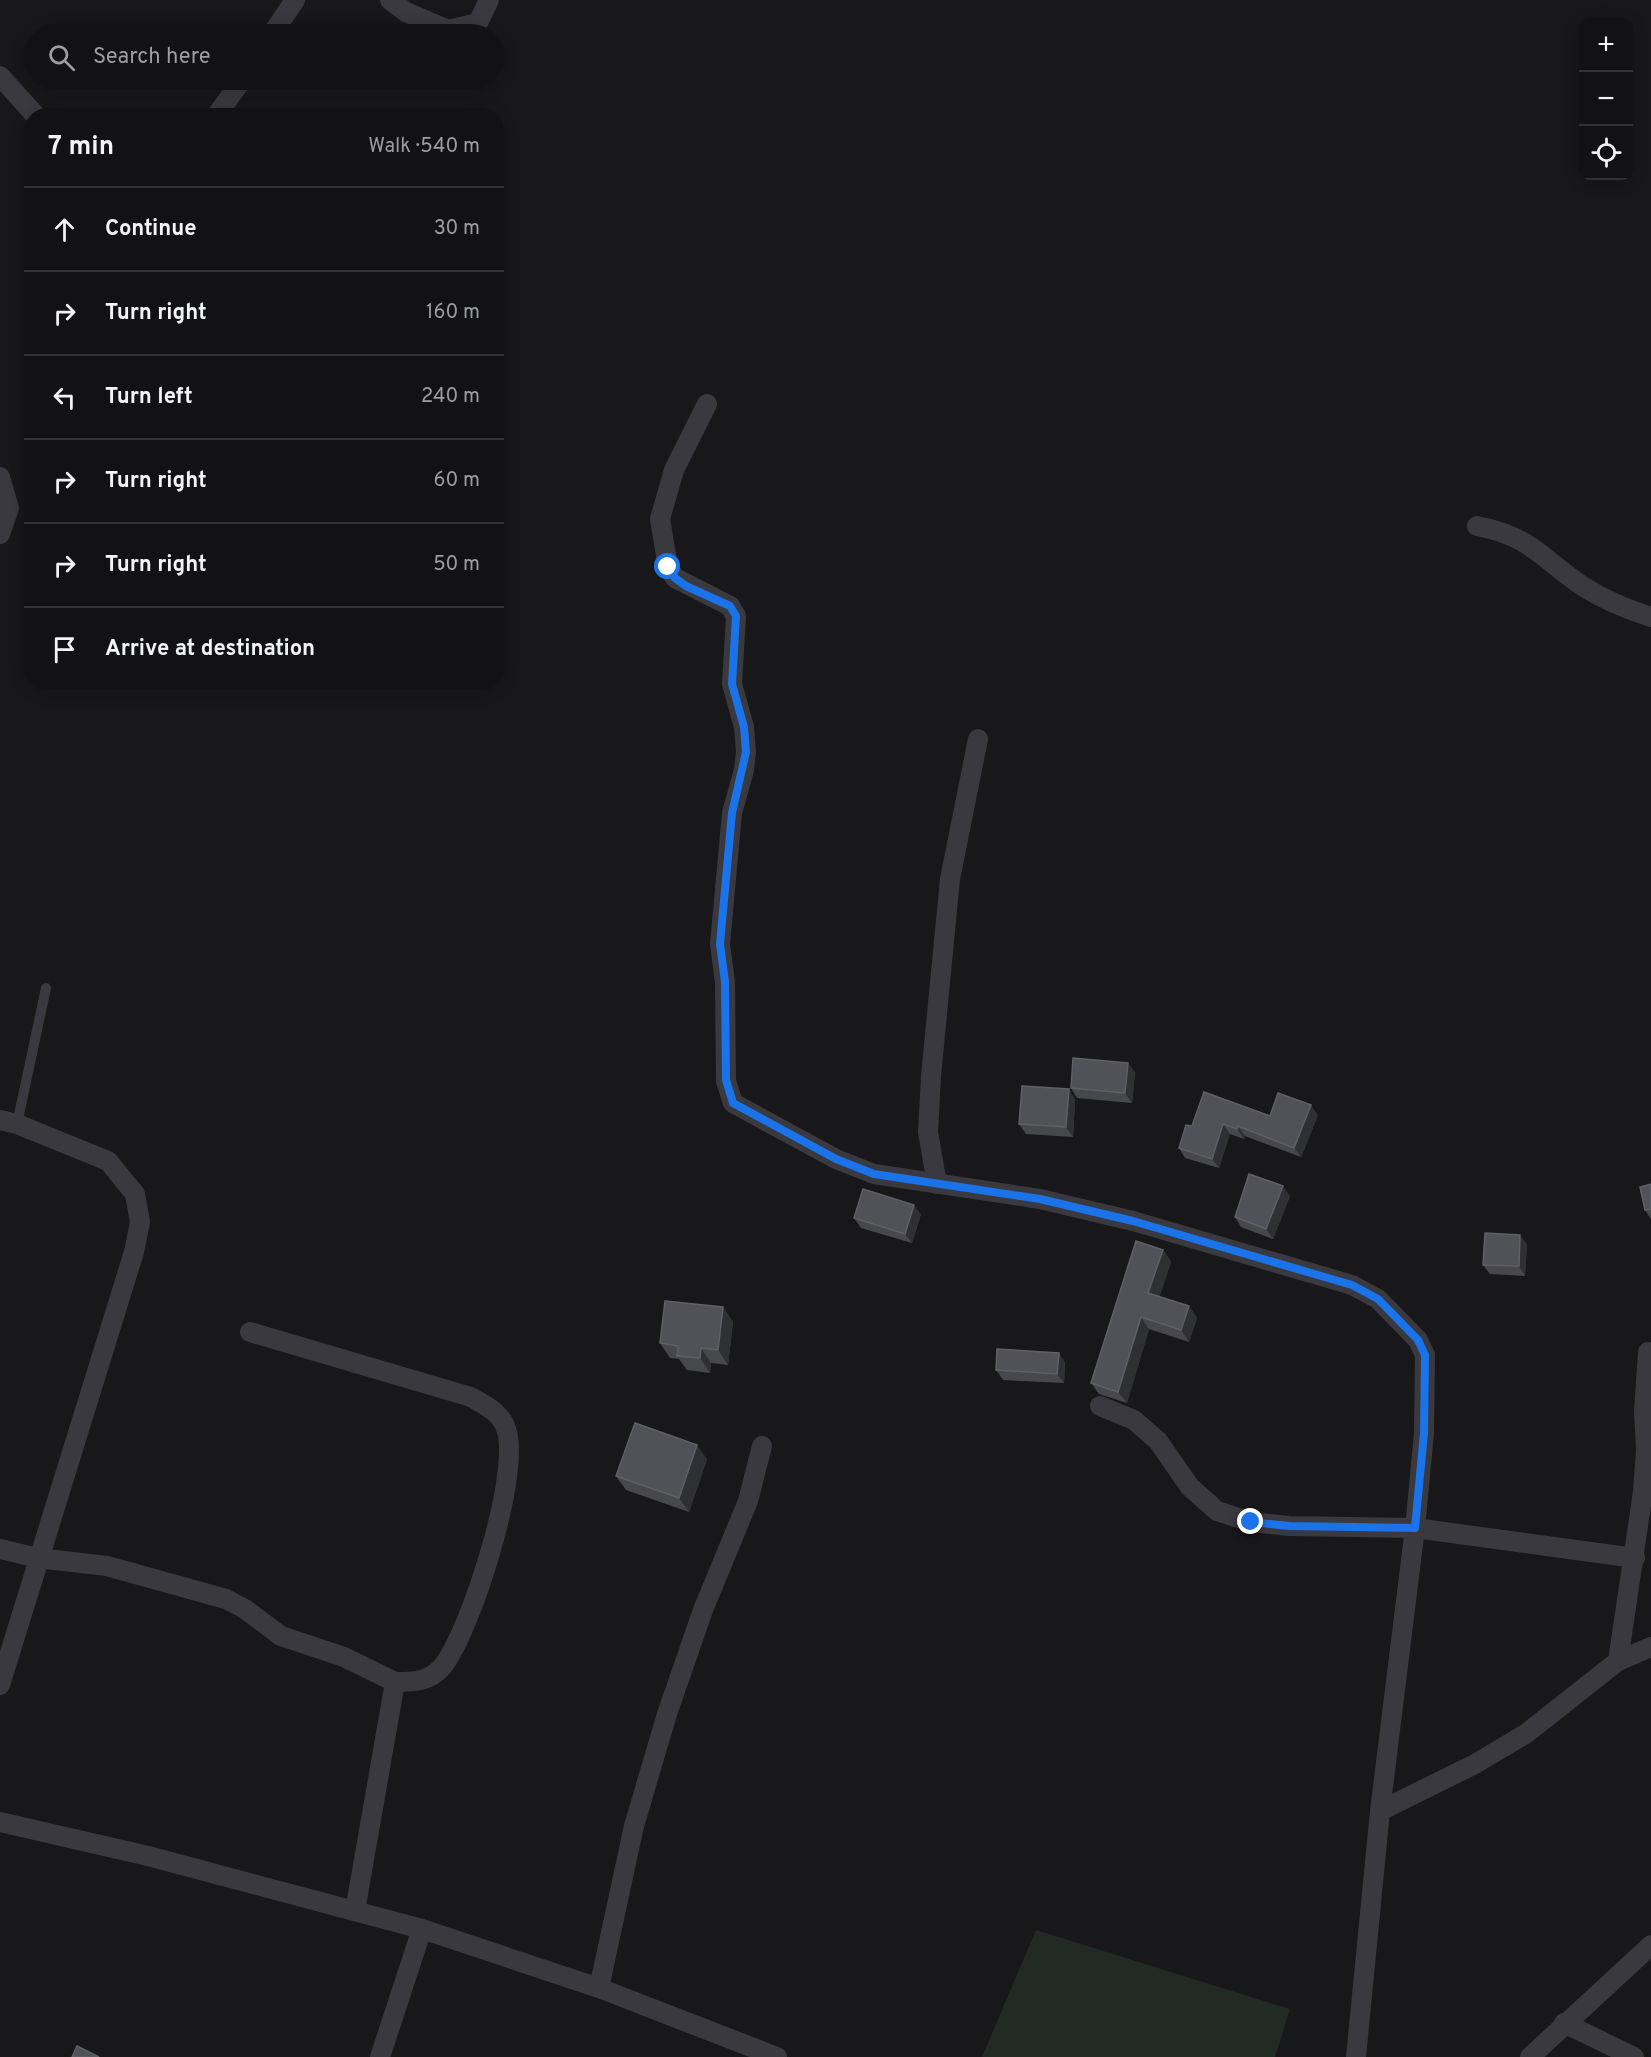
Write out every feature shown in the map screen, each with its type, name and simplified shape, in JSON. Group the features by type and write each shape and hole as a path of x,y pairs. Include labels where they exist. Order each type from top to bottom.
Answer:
{"street":[{"path":"279,24 295,0"},
{"path":"390,0 406,12 434,24"},
{"path":"474,24 478,23 489,0"},
{"path":"0,76 29,108"},
{"path":"222,108 235,90"},
{"path":"707,404 674,470 660,519 668,567 675,578 686,586 730,606 736,616 732,684 744,727 746,752 732,813 720,944 725,982 726,1080 733,1103 836,1159 874,1174 1040,1199 1133,1221 1352,1285 1378,1299 1418,1340 1425,1355 1424,1433 1415,1528 1380,1811 1356,2057"},
{"path":"0,477 9,508 0,534"},
{"path":"1477,526 1501,530 1525,541 1585,588 1651,617"},
{"path":"936,1184 928,1132 932,1064 950,879 978,740"},
{"path":"0,1685 38,1557 135,1252 140,1222 135,1194 108,1161 8,1122"},
{"path":"0,1550 107,1566 226,1599 245,1609 281,1636 344,1657 395,1682 430,1678 442,1666 459,1636 496,1532 510,1451 506,1426 493,1409 471,1397 250,1332"},
{"path":"1618,1661 1635,1558 1644,1481 1644,1412 1648,1352"},
{"path":"1100,1406 1134,1420 1158,1441 1190,1487 1217,1511 1251,1522 1289,1526 1415,1528 1635,1558"},
{"path":"599,1988 634,1826 667,1714 703,1610 748,1501 762,1446"},
{"path":"1380,1811 1475,1764 1527,1732 1618,1661 1651,1647"},
{"path":"355,1911 395,1682"},
{"path":"0,1822 147,1856 422,1929 599,1988 769,2056"},
{"path":"380,2057 422,1929"},
{"path":"1530,2057 1651,1945"},
{"path":"1564,2024 1634,2057"}],"lane":[{"path":"8,1122 46,988"}],"shaded area":[{"path":"1036,1930 1290,2009 1275,2057 982,2057"}],"building":[{"path":"1073,1058 1128,1063 1125,1093 1071,1088"},
{"path":"1022,1086 1069,1089 1066,1127 1019,1124"},
{"path":"1204,1092 1270,1116 1278,1093 1311,1105 1294,1148 1238,1126 1237,1129 1223,1124 1212,1159 1179,1148 1186,1125 1192,1126"},
{"path":"1249,1174 1283,1186 1266,1229 1235,1217"},
{"path":"1651,1184 1651,1209 1645,1210 1640,1187"},
{"path":"863,1189 914,1205 905,1234 854,1218"},
{"path":"1485,1233 1520,1235 1519,1266 1483,1265"},
{"path":"1136,1241 1163,1250 1148,1293 1189,1306 1181,1330 1141,1317 1118,1392 1091,1383"},
{"path":"665,1301 723,1307 718,1350 701,1348 700,1358 677,1356 678,1346 660,1343"},
{"path":"997,1349 1059,1353 1057,1374 996,1370"},
{"path":"635,1423 697,1445 679,1498 616,1476"},
{"path":"77,2046 99,2057 72,2057"}],"route":[{"path":"668,567 675,578 686,586 730,606 735,610 736,616 732,684 744,727 746,752 744,770 735,794 732,813 720,944 725,982 726,1080 733,1103 836,1159 874,1174 1040,1199 1133,1221 1352,1285 1378,1299 1418,1340 1425,1355 1424,1433 1415,1528 1289,1526 1251,1522"}]}
